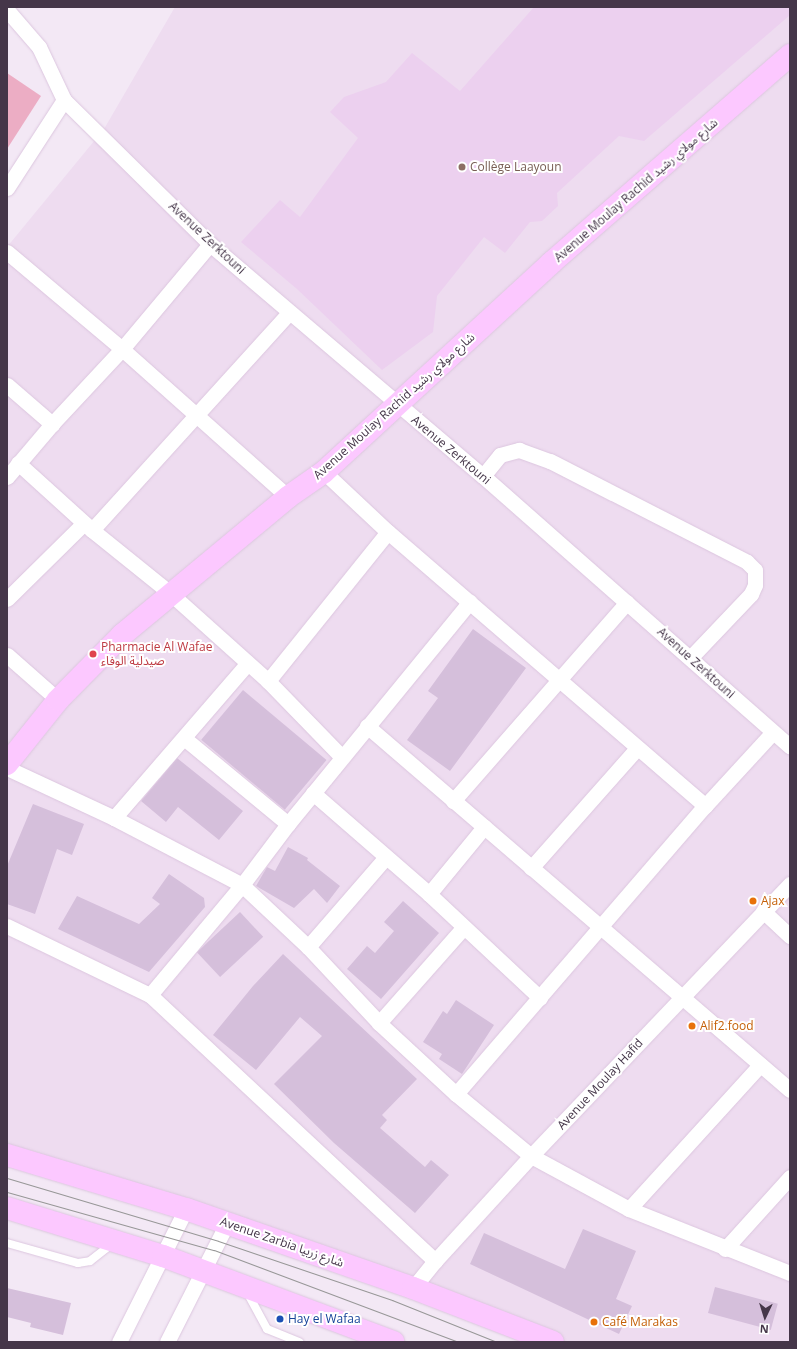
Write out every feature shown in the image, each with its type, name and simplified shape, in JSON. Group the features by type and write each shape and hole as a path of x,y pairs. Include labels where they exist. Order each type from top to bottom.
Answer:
{"street":[{"path":"7,10 40,47 64,100 7,188"},
{"name":"Avenue Moulay Rachid شارع مولاي رشيد","path":"7,764 58,700 122,635 170,593 288,497 324,472 551,263 790,55"},
{"name":"Avenue Zerktouni","path":"64,100 210,244 483,476 790,747"},
{"path":"7,477 52,424 122,349 210,244"},
{"path":"7,252 122,349 288,497"},
{"path":"7,599 88,527 196,415 290,312"},
{"path":"7,385 52,424"},
{"path":"483,476 500,456 519,450 550,462 747,562 755,570 755,585 751,594 690,658"},
{"path":"18,463 88,527 170,593 247,664 268,680 342,757"},
{"path":"324,472 388,532 705,806"},
{"path":"268,680 388,532"},
{"path":"150,995 242,885 288,824 470,602"},
{"path":"454,801 558,679 627,602"},
{"path":"7,655 58,700"},
{"path":"114,818 247,664"},
{"path":"367,726 681,998 790,1090"},
{"path":"456,1094 705,806 774,732"},
{"path":"184,738 288,824"},
{"path":"532,868 637,748"},
{"path":"7,768 114,818 242,885 308,947 379,1023 456,1094 531,1156 629,1209 725,1249 790,1273"},
{"path":"313,793 429,894 540,998"},
{"path":"429,894 484,827"},
{"path":"308,947 386,856"},
{"name":"Avenue Moulay Hafid","path":"413,1288 435,1260 531,1156 762,911 790,884"},
{"path":"762,911 790,936"},
{"path":"7,926 150,995 435,1260"},
{"path":"379,1023 464,926"},
{"path":"629,1209 760,1065"},
{"name":"Avenue Zarbia شارع زربيا","path":"7,1155 186,1209 227,1223 413,1288 553,1342"},
{"path":"725,1249 790,1177"},
{"path":"7,1208 117,1240 204,1270 393,1342"},
{"path":"119,1342 186,1209"},
{"path":"167,1342 227,1223"}],"lane":[{"path":"7,1242 78,1263 90,1261 117,1240"},
{"path":"244,1284 267,1329 300,1342"}],"shaded area":[{"path":"175,7 790,7 790,1342 562,1342 413,1285 7,1166 7,247 104,129"},
{"name":"Collège Laayoun","path":"534,7 790,7 790,15 644,141 619,136 557,193 558,206 542,221 530,222 505,253 484,237 437,296 433,332 382,370 297,289 241,242 280,200 300,217 358,138 330,112 344,97 386,82 412,53 460,91"},
{"path":"7,73 41,96 7,149"}],"building":[{"path":"473,629 526,668 450,771 407,740 438,698 428,691"},
{"path":"243,690 326,760 285,810 201,740"},
{"path":"177,758 243,811 219,840 178,807 166,822 141,801"},
{"path":"33,804 84,824 72,855 57,849 35,914 7,904 7,866"},
{"path":"288,847 308,858 307,860 340,886 327,903 314,889 294,908 256,886 267,867 275,871"},
{"path":"169,874 204,898 205,907 149,972 58,929 77,896 139,924 160,904 152,898"},
{"path":"403,901 439,933 381,999 347,969 367,946 375,953 394,931 384,922"},
{"path":"240,912 263,937 220,977 197,952"},
{"path":"283,954 417,1079 382,1115 387,1120 380,1128 425,1167 431,1160 449,1175 415,1213 334,1143 274,1084 322,1036 300,1017 256,1070 213,1035 253,986"},
{"path":"456,1000 494,1025 462,1074 439,1059 442,1054 423,1042 443,1011 447,1014"},
{"path":"583,1229 636,1251 616,1299 632,1306 619,1334 470,1264 484,1233 565,1269"},
{"path":"715,1287 778,1304 771,1330 708,1313"},
{"path":"7,1288 71,1303 63,1335 30,1327 31,1323 7,1317"}],"tram line":[{"path":"7,1178 218,1241 392,1300 497,1342"},
{"path":"7,1192 214,1250 459,1342"}],"place":[{"name":"Collège Laayoun","path":"462,167"},
{"name":"Pharmacie Al Wafae صيدلية الوفاء","path":"93,654"},
{"name":"Ajax","path":"753,901"},
{"name":"Alif2.food","path":"692,1026"},
{"name":"Hay el Wafaa","path":"280,1319"},
{"name":"Café Marakas","path":"594,1322"}]}
